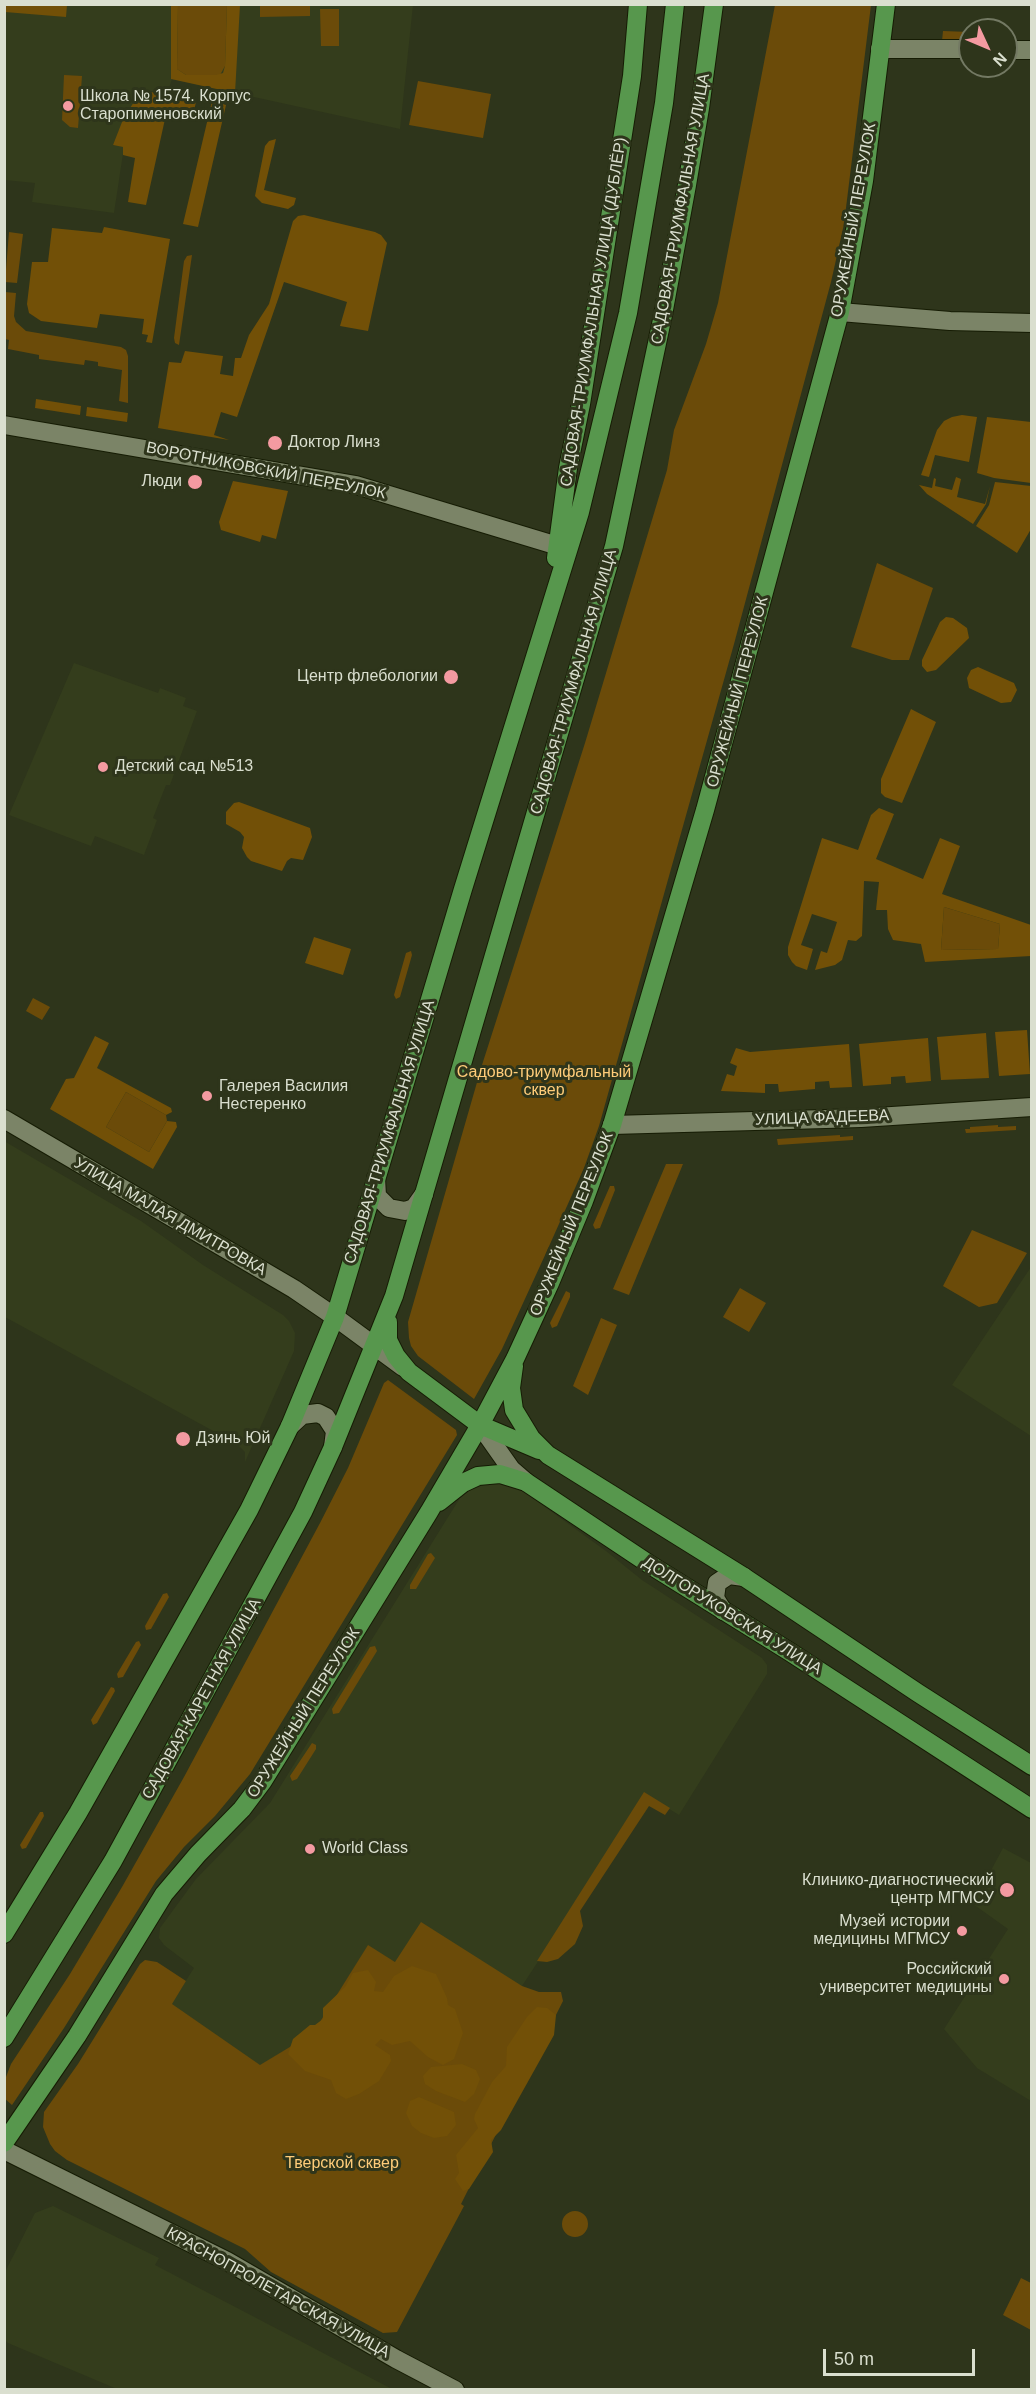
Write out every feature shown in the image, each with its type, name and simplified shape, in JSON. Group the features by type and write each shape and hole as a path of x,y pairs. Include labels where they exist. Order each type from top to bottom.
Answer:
{"main road":[{"name":"САДОВАЯ-ТРИУМФАЛЬНАЯ УЛИЦА (ДУБЛЁР)","path":"546,619 568,468 581,404 632,76 638,4"},
{"name":"САДОВАЯ-ТРИУМФАЛЬНАЯ УЛИЦА","path":"335,1317 580,512 628,313 661,124 675,4"},
{"name":"САДОВАЯ-ТРИУМФАЛЬНАЯ УЛИЦА","path":"375,1346 424,1194 614,546 663,315 687,185 714,4"},
{"name":"ОРУЖЕЙНЫЙ ПЕРЕУЛОК","path":"514,1359 550,1283 592,1181 612,1125 705,810 840,312 864,181 886,4"},
{"path":"388,1311 388,1340 396,1356 409,1372 480,1425 548,1455 744,1577 1032,1766"},
{"path":"4,1934 84,1803 228,1547 290,1426 335,1317"},
{"name":"САДОВАЯ-КАРЕТНАЯ УЛИЦА","path":"4,2038 113,1861 254,1605 303,1512 375,1346"},
{"path":"429,1512 480,1425 514,1359"},
{"path":"514,1359 512,1388 514,1410 531,1438 548,1455"},
{"name":"ДОЛГОРУКОВСКАЯ УЛИЦА","path":"429,1512 463,1483 478,1476 501,1474 526,1482 1032,1809"},
{"name":"ОРУЖЕЙНЫЙ ПЕРЕУЛОК","path":"4,2143 77,2036 164,1894 198,1854 242,1809 263,1781 429,1512"}],"street":[{"path":"880,49 958,49"},
{"path":"840,312 950,321 1032,323"},
{"name":"ВОРОТНИКОВСКИЙ ПЕРЕУЛОК","path":"4,425 356,485 558,546"},
{"name":"УЛИЦА ФАДЕЕВА","path":"612,1125 861,1118 1032,1107"},
{"name":"УЛИЦА МАЛАЯ ДМИТРОВКА","path":"4,1119 287,1285 335,1317 409,1372"},
{"path":"376,1178 378,1196 389,1208 405,1211 414,1208 424,1194"},
{"path":"290,1426 302,1415 318,1413 326,1417 335,1431 333,1447"},
{"path":"480,1425 511,1469 526,1482"},
{"path":"723,1611 715,1598 717,1583 729,1575 744,1577"},
{"name":"КРАСНОПРОЛЕТАРСКАЯ УЛИЦА","path":"4,2150 227,2261 455,2390"}],"shaded area":[{"name":"Школа № 1574. Корпус Старопименовский","path":"4,5 413,5 400,129 172,79 167,94 142,90 113,145 124,147 114,213 32,202 35,183 5,180"},
{"path":"4,5 67,5 66,17 5,12"},
{"path":"171,5 178,5 177,69 186,75 216,75 223,73 225,66 227,5 240,5 235,93 171,79"},
{"path":"142,90 196,102 193,115 167,110 146,205 128,202 135,158 123,155 123,147 113,145 124,117"},
{"path":"212,101 226,105 198,227 183,224"},
{"path":"276,139 264,190 296,198 294,205 288,209 262,203 255,196 265,146 269,141"},
{"path":"304,215 375,232 381,235 387,243 368,331 340,326 347,302 284,282 237,417 221,412 214,435 229,440 158,428 169,362 181,363 185,351 223,356 220,374 233,376 235,358 241,358 249,335 269,304 293,221 298,216"},
{"path":"104,227 170,239 152,343 146,342 148,335 142,334 144,319 100,314 97,328 41,321 29,313 27,304 32,262 48,262 52,228 102,233"},
{"path":"36,399 81,406 80,415 35,408"},
{"path":"87,407 128,413 127,422 86,416"},
{"path":"962,415 977,417 969,462 935,455 929,477 921,475 937,430 944,421"},
{"path":"987,417 1031,422 1031,483 994,478 977,473"},
{"path":"956,477 961,479 957,497 985,504 990,486 986,504 973,524 927,494 919,485 932,488 934,478 936,479 935,486 952,490"},
{"path":"233,481 288,491 276,539 262,535 260,542 221,530 219,522"},
{"path":"995,482 1031,486 1031,529 1017,553 976,526 989,505"},
{"path":"946,617 953,618 967,628 969,638 936,670 927,672 922,666 922,660 940,622"},
{"name":"Детский сад №513","path":"74,663 158,693 160,688 186,698 183,706 197,711 170,785 166,785 153,818 157,820 144,855 95,836 91,846 9,815"},
{"path":"978,667 1014,683 1017,690 1011,702 1001,703 969,688 967,678 971,670"},
{"path":"911,709 936,722 902,803 885,797 881,793 881,779"},
{"path":"239,802 310,828 312,837 303,860 291,858 282,871 251,861 242,848 244,837 226,824 226,812 234,803"},
{"path":"879,808 894,814 876,859 923,879 940,838 960,846 942,894 1031,925 1031,956 925,962 921,944 893,940 888,929 887,910 876,910 879,882 864,881 862,936 856,941 848,940 842,960 835,965 815,970 821,951 827,953 837,922 812,914 801,945 813,949 807,970 796,966 788,955 788,947 822,838 858,850 871,815","holes":["944,907 1000,924 998,949 941,950"]},
{"path":"314,937 351,949 343,975 305,963"},
{"path":"1027,1030 1030,1074 999,1076 995,1032"},
{"path":"986,1033 989,1078 941,1080 937,1037"},
{"path":"95,1036 109,1043 97,1068 171,1108 172,1112 166,1115 126,1092 106,1127 149,1152 167,1121 176,1122 177,1127 153,1169 50,1109 66,1079 74,1078"},
{"path":"928,1038 931,1081 906,1083 905,1076 891,1077 891,1084 863,1086 859,1044"},
{"path":"849,1044 852,1087 830,1088 829,1081 815,1082 815,1089 779,1092 778,1084 765,1084 765,1093 721,1091 727,1074 734,1076 737,1066 730,1063 736,1048 750,1052"},
{"path":"4,1141 141,1221 289,1321 295,1333 294,1351 245,1462 245,1452 237,1444 5,1317"},
{"path":"1031,1267 1031,1436 952,1385"},
{"path":"492,1482 516,1487 527,1494 642,1580 762,1658 767,1665 767,1674 679,1815 647,1795 522,1986 395,1962 368,1946 313,2033 260,2066 171,2004 194,1968 164,1945 159,1938 160,1928 196,1879 270,1803 460,1498 470,1490"},
{"name":"Российский университет медицины","path":"1003,1848 1031,1863 1031,2101 977,2068 944,2029 1008,1929 973,1904"},
{"path":"412,1966 436,1974 448,2005 455,2009 463,2033 454,2059 443,2065 428,2057 410,2041 392,2045 381,2039 375,2045 390,2055 391,2061 379,2081 359,2094 346,2099 336,2093 331,2080 305,2071 288,2054 293,2039 310,2025 315,2025 323,2019 323,2008 345,1987 353,1973 368,1970 376,1982 374,1991 383,1992 394,1976"},
{"path":"537,2007 547,2008 556,2015 554,2035 501,2130 491,2140 493,2152 469,2189 463,2191 455,2179 459,2173 456,2155 478,2128 474,2119 475,2114 492,2082 506,2066 507,2047 527,2017"},
{"path":"462,2064 476,2070 480,2079 474,2094 465,2102 436,2091 425,2084 423,2076 431,2067"},
{"path":"419,2097 454,2112 456,2125 447,2136 434,2138 421,2133 412,2126 406,2113 410,2101"},
{"path":"53,2206 159,2258 155,2265 392,2389 117,2389 8,2343 5,2340 5,2272 35,2213"}],"green space":[{"path":"178,5 227,5 225,66 220,75 186,75 177,69"},
{"path":"260,5 310,5 310,16 260,17"},
{"name":"Садово-триумфальный сквер","path":"775,5 871,5 844,224 831,282 734,644 599,1126 584,1168 546,1253 502,1349 474,1399 418,1356 411,1346 408,1322 482,1065 585,743 667,470 674,430 706,344 718,303"},
{"path":"320,9 339,9 339,46 321,46"},
{"path":"943,31 958,32 958,41 942,41"},
{"path":"64,75 82,76 78,128 70,127 62,120"},
{"path":"418,81 491,94 483,138 409,125"},
{"path":"9,232 23,234 17,283 5,282"},
{"path":"192,255 179,345 175,343 174,338 184,261 187,256"},
{"path":"5,292 16,293 14,316 16,322 26,331 121,347 126,350 128,403 119,401 122,370 98,366 98,362 85,360 84,365 39,359 39,355 8,349 9,340 5,339"},
{"path":"877,563 933,588 909,660 892,660 851,647"},
{"path":"944,907 1000,924 998,949 941,950"},
{"path":"411,951 412,955 400,997 396,999 394,995 406,953"},
{"path":"33,998 50,1007 42,1020 26,1011"},
{"path":"126,1092 166,1115 167,1121 149,1152 106,1127"},
{"path":"998,1125 998,1127 1016,1126 1016,1130 966,1133 965,1129 970,1129 970,1127"},
{"path":"840,1135 840,1137 853,1136 853,1140 778,1145 777,1139"},
{"path":"666,1164 683,1164 629,1295 613,1289"},
{"path":"610,1186 614,1186 615,1190 600,1228 595,1229 593,1225"},
{"path":"972,1230 1027,1253 997,1303 979,1307 943,1286"},
{"path":"740,1288 766,1303 749,1332 723,1317"},
{"path":"566,1291 570,1293 570,1297 557,1326 552,1328 550,1323"},
{"path":"601,1318 617,1325 588,1395 573,1386"},
{"path":"388,1380 456,1430 457,1435 250,1774 156,1881 64,2028 12,2105 4,2098 6,2077 11,2064 70,1974 184,1777 320,1523 348,1468 384,1383"},
{"path":"431,1553 435,1558 416,1589 410,1589 410,1585 428,1554"},
{"path":"167,1593 169,1597 151,1629 146,1630 145,1626 163,1594"},
{"path":"139,1641 141,1645 123,1677 118,1678 117,1674 136,1642"},
{"path":"375,1646 377,1651 339,1713 333,1714 332,1709 370,1647"},
{"path":"111,1687 115,1691 97,1723 93,1725 91,1720"},
{"path":"312,1743 316,1745 316,1749 297,1779 292,1781 290,1776"},
{"path":"644,1792 670,1808 665,1815 649,1806 580,1911 583,1926 575,1944 558,1959 547,1962 537,1961"},
{"path":"40,1812 43,1812 44,1816 26,1848 22,1849 20,1845"},
{"name":"Тверской сквер","path":"421,1922 522,1986 539,1992 561,1992 563,2001 461,2204 464,2206 397,2332 383,2333 271,2272 245,2249 67,2160 50,2144 43,2127 44,2112 78,2064 140,1964 145,1960 157,1962 186,1981 172,2004 260,2065 313,2033 368,1945 395,1962"},
{"path":"575,2211 584,2215 588,2224 584,2233 575,2237 566,2233 562,2224 566,2215"},
{"path":"1021,2278 1031,2283 1031,2330 1003,2315"}],"place":[{"name":"Школа № 1574. Корпус Старопименовский","path":"68,106"},
{"name":"Доктор Линз","path":"275,443"},
{"name":"Люди","path":"195,482"},
{"name":"Центр флебологии","path":"451,677"},
{"name":"Детский сад №513","path":"103,767"},
{"name":"Галерея Василия Нестеренко","path":"207,1096"},
{"name":"Дзинь Юй","path":"183,1439"},
{"name":"World Class","path":"310,1849"},
{"name":"Клинико-диагностический центр МГМСУ","path":"1007,1890"},
{"name":"Музей истории медицины МГМСУ","path":"962,1931"},
{"name":"Российский университет медицины","path":"1004,1979"}]}
